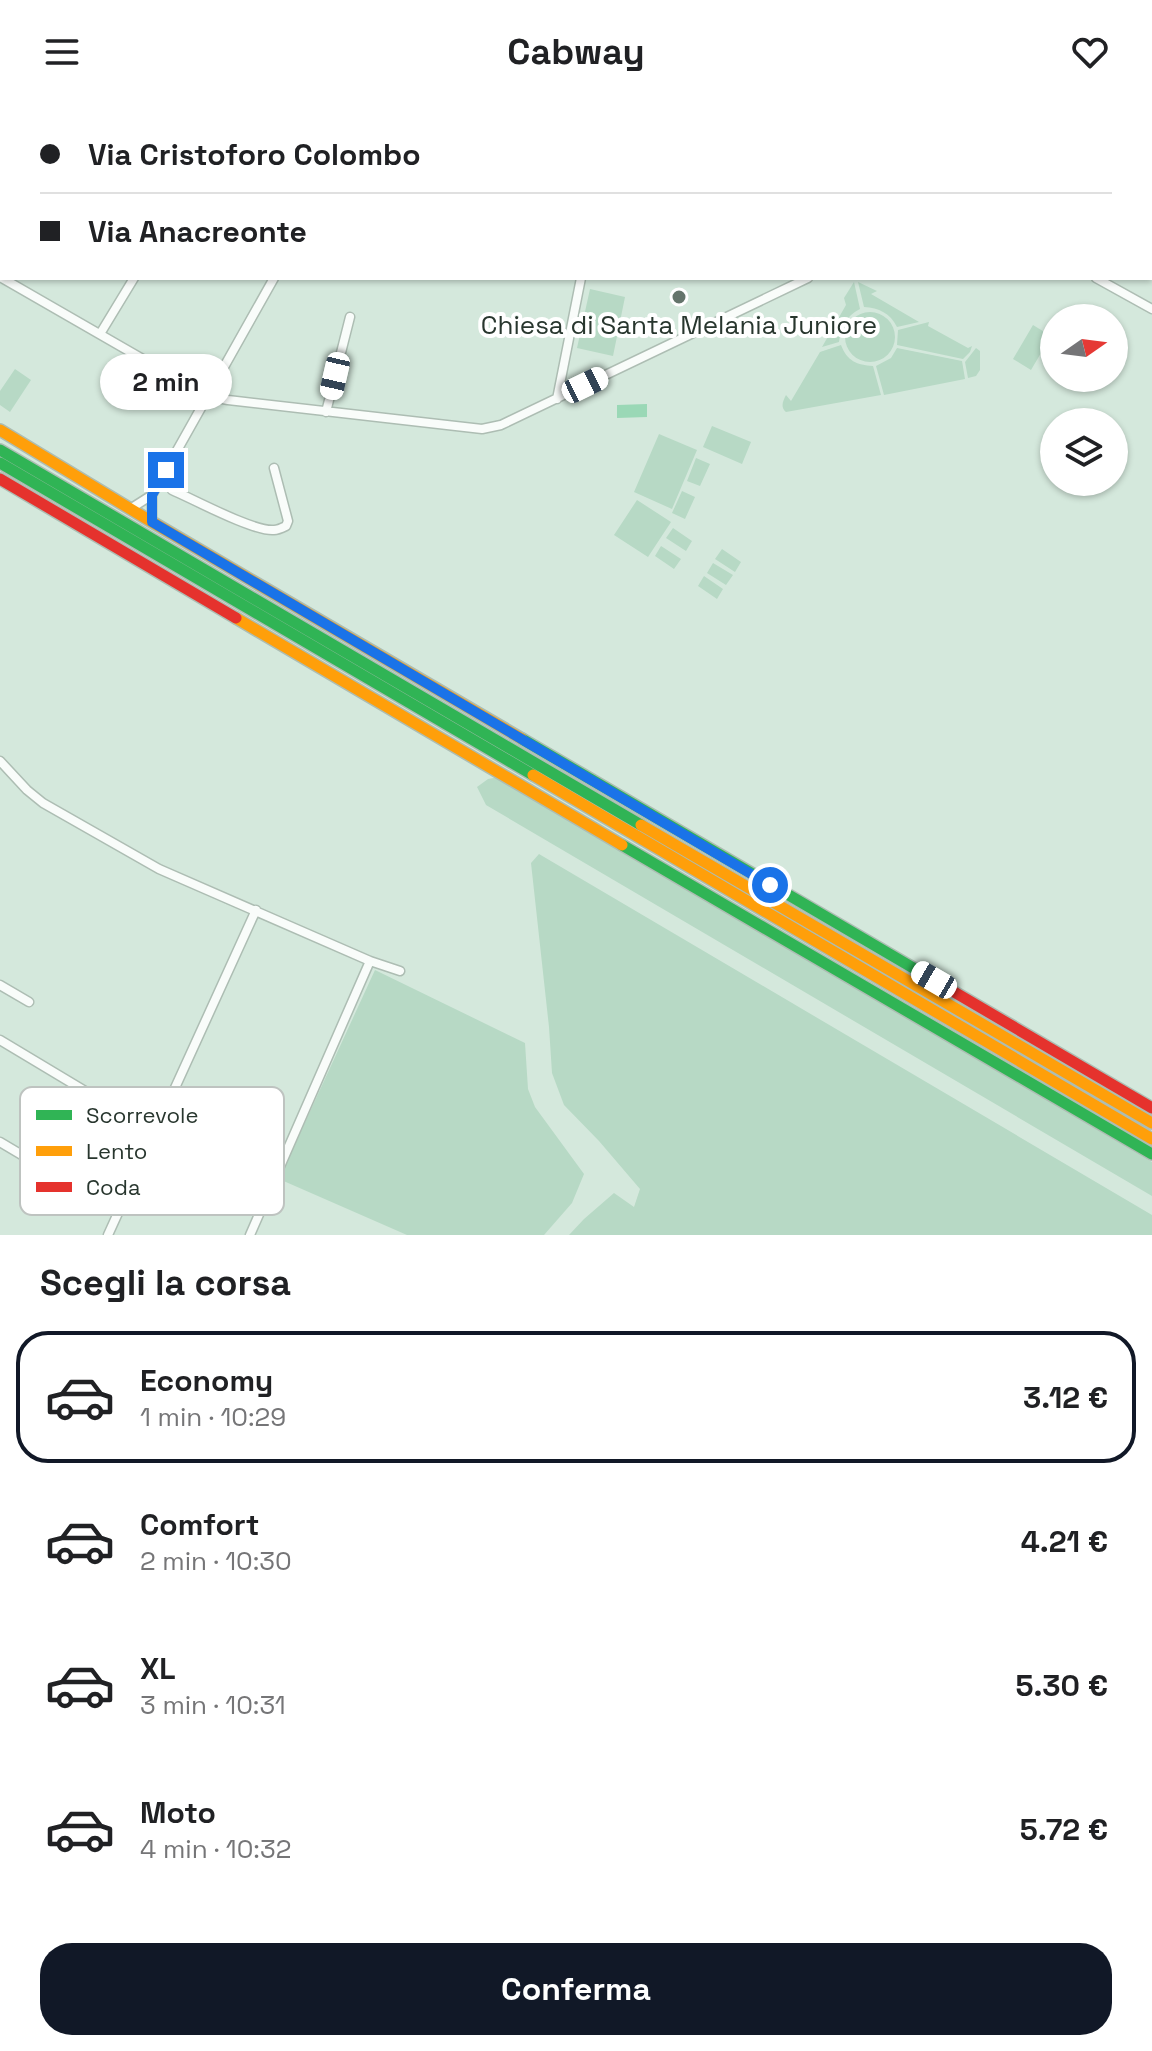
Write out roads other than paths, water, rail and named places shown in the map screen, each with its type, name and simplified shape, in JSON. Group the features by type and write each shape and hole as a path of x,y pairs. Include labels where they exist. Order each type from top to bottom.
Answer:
{"street":[{"path":"6,280 207,396 485,429 501,425 557,399 804,280"},
{"path":"100,334 133,280"},
{"path":"130,509 152,495 273,280"},
{"path":"557,399 581,280"},
{"path":"1112,282 1152,309"},
{"path":"326,412 350,317"},
{"path":"0,430 1152,1108"},
{"path":"0,450 1152,1123"},
{"path":"0,463 1152,1139"},
{"path":"172,490 247,523 276,530 286,526 288,521 274,468"},
{"path":"0,479 1152,1154"},
{"path":"152,495 152,522"},
{"path":"0,763 31,794 58,813 159,869 370,961 400,971"},
{"path":"176,1087 256,910"},
{"path":"284,1157 370,961"},
{"path":"0,985 29,1002"},
{"path":"0,1040 78,1087"},
{"path":"0,1142 20,1154"},
{"path":"108,1235 117,1215"},
{"path":"250,1235 259,1215"}],"place":[{"name":"Chiesa di Santa Melania Juniore","path":"679,297"}]}
